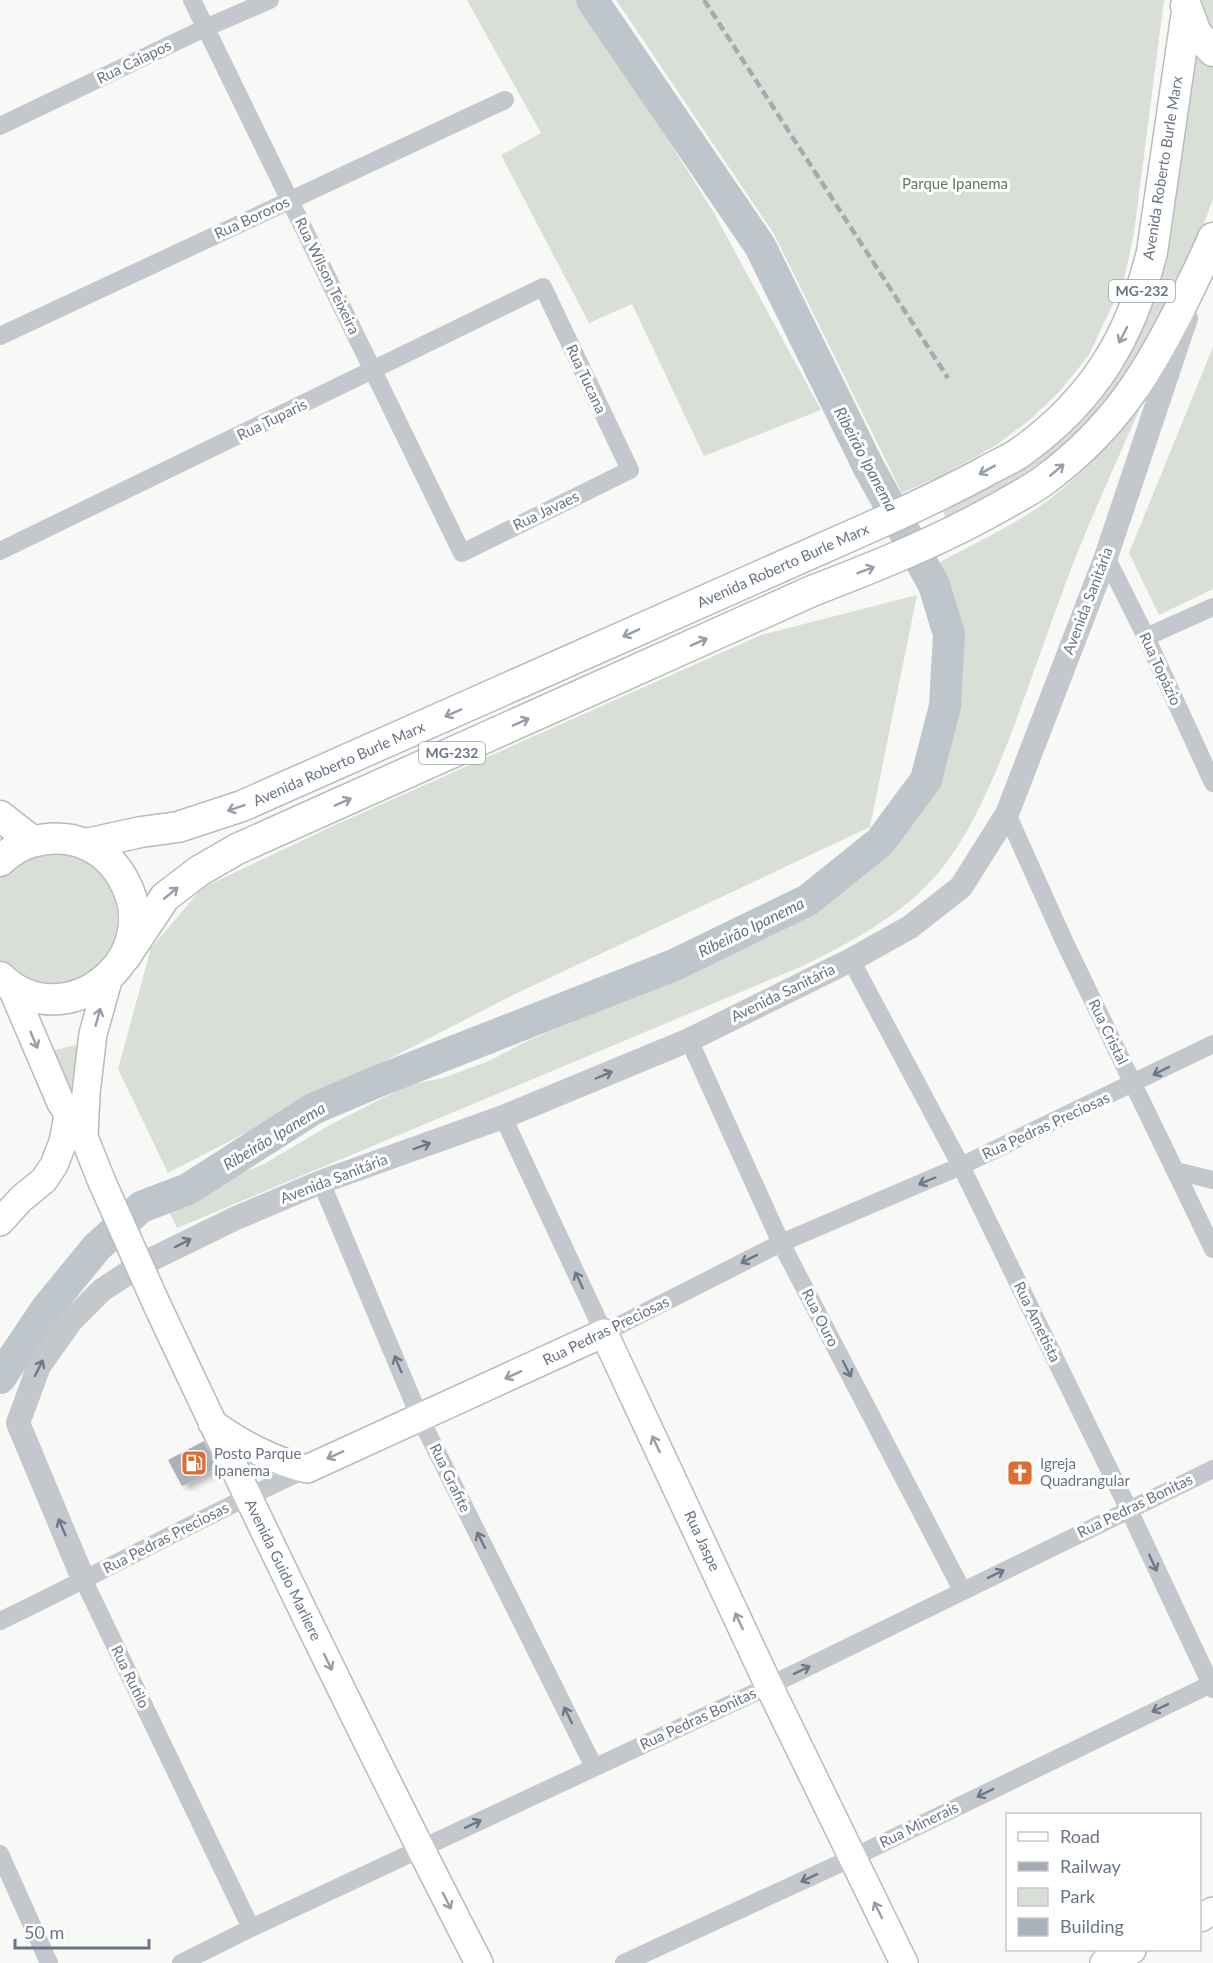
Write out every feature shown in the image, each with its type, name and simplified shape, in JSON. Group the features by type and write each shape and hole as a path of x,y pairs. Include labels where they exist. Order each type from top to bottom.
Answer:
{"main road":[{"name":"MG-232","path":"1186,6 1196,33 1213,51"},
{"name":"Avenida Roberto Burle Marx","path":"86,844 141,832 178,827 242,806 953,489 1022,452 1056,423 1097,379 1113,356 1143,290 1152,252 1186,6"},
{"name":"MG-232","path":"4,982 30,995 51,999 72,997 92,990 117,967 165,897 199,871 237,849 812,591 895,558 972,523 1045,481 1109,422 1144,376 1164,341 1213,239"},
{"path":"0,816 32,841"},
{"name":"MG-232","path":"0,861 9,852 32,841 59,838 86,844 114,863 131,891 135,925 117,967"},
{"name":"Avenida Guido Marliere","path":"84,1137 86,1093 93,1034 117,967"},
{"name":"Avenida Guido Marliere","path":"4,982 61,1103 84,1137 157,1305 247,1496 420,1849 479,1963"},
{"path":"0,1222 21,1199 44,1180 60,1153 68,1115"},
{"path":"44,1180 78,1168 99,1174"},
{"name":"Rua Pedras Preciosas","path":"307,1468 604,1333"},
{"name":"Rua Jaspe","path":"604,1333 770,1686 904,1963"},
{"path":"212,1423 256,1450 284,1463 307,1468"},
{"path":"1104,1963 1130,1951"}],"street":[{"name":"Rua Wilson Teixeira","path":"192,0 462,553"},
{"name":"Rua Caiapos","path":"0,126 270,0"},
{"name":"Rua Bororos","path":"0,336 505,100"},
{"name":"Avenida Sanitária","path":"18,1423 39,1366 70,1321 102,1290 140,1265 194,1238 321,1182 503,1118 688,1040 850,960 910,927 961,887 1007,814 1106,557 1213,239"},
{"name":"Rua Tuparis","path":"0,551 543,287"},
{"name":"Rua Tucana","path":"543,287 630,470"},
{"name":"Rua Javaes","path":"462,553 630,470"},
{"name":"Rua Topázio","path":"1106,557 1146,637 1213,783"},
{"path":"1146,637 1213,607"},
{"name":"Rua Cristal","path":"1007,814 1065,943 1213,1249"},
{"name":"Rua Ametista","path":"850,960 961,1166 1212,1685"},
{"name":"Rua Ouro","path":"688,1040 781,1243 962,1590"},
{"name":"Rua Pedras Preciosas","path":"604,1333 781,1243 961,1166 1213,1044"},
{"name":"Rua Jaspe","path":"503,1118 604,1333"},
{"path":"1176,1171 1213,1180"},
{"name":"Rua Grafite","path":"321,1182 420,1418 594,1767"},
{"name":"Rua Rutilo","path":"18,1423 84,1581 251,1928"},
{"name":"Rua Pedras Preciosas","path":"0,1621 307,1468"},
{"name":"Rua Pedras Bonitas","path":"181,1963 251,1928 770,1686 1213,1469"},
{"name":"Rua Minerais","path":"624,1963 852,1858 1212,1685"},
{"path":"0,1854 49,1963"}],"green space":[{"path":"467,0 580,0 714,213 821,410 704,456 632,304 589,323 501,155 541,133"},
{"name":"Parque Ipanema","path":"616,0 1164,0 1134,233 1124,280 1089,355 1060,391 1031,419 995,446 943,475 902,493 774,234"},
{"path":"1202,0 1213,0 1213,31 1203,10"},
{"path":"1194,34 1213,54 1213,199 1188,267 1132,368 1098,413 1037,471 948,522 943,512 1030,462 1107,385"},
{"path":"1213,347 1213,589 1159,615 1129,553"},
{"path":"1150,385 1080,546 1011,734 982,802 949,859 924,888 908,902 855,939 798,968 177,1228 167,1208 264,1164 328,1126 408,1085 443,1078 489,1061 523,1043 750,946 792,924 884,850 921,809 941,776 953,739 961,622 940,562 1022,518 1063,489 1103,448"},
{"path":"917,595 870,827 513,995 168,1173 118,1069 151,948 202,888 335,825 761,635"},
{"path":"30,853 66,853 87,862 110,888 116,904 117,921 114,939 107,955 95,969 75,982 31,985 0,966 0,873"},
{"path":"83,1043 78,1122 44,1053"}],"building":[{"name":"Posto Parque Ipanema","path":"204,1441 217,1468 182,1486 168,1460"}],"waterway":[{"name":"Ribeirão Ipanema","path":"0,1378 47,1308 97,1247 141,1207 188,1189 313,1109 674,965 808,900 880,842 926,780 945,706 949,634 934,585 869,468 760,246 592,0"}],"railway":[{"path":"704,0 948,378"}],"place":[{"name":"Posto Parque Ipanema","path":"194,1463"},
{"name":"Igreja Quadrangular","path":"1020,1473"}]}
